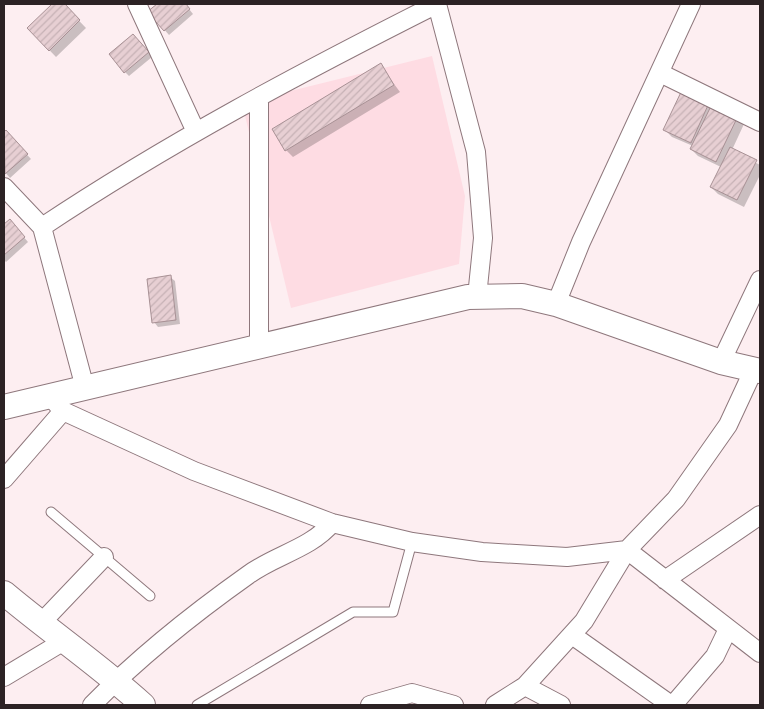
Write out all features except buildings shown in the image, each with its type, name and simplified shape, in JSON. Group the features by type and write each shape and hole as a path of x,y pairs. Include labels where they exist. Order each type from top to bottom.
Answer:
{"street":[{"path":"137,4 196,132"},
{"path":"42,227 113,180 196,132 346,49 437,4 476,152 483,238 477,297"},
{"path":"556,304 581,242 660,73 686,6"},
{"path":"660,73 760,122"},
{"path":"259,97 259,347"},
{"path":"4,187 42,227 85,388"},
{"path":"722,362 760,280"},
{"path":"4,407 56,404 85,388 477,297 522,296 556,304 722,362 757,370 728,425 676,499 627,550 584,622 525,686 495,705"},
{"path":"4,479 56,404"},
{"path":"56,404 194,471 332,523 412,542 482,552 567,557 627,550 760,652"},
{"path":"666,580 760,515"},
{"path":"92,705 116,681 198,612 250,573 320,537 332,523"},
{"path":"42,622 104,557"},
{"path":"4,593 42,622 88,662 116,681 143,705"},
{"path":"572,635 672,705 715,656 728,629"},
{"path":"4,678 64,641"},
{"path":"525,686 561,705"},
{"path":"370,705 412,693 454,705"}],"lane":[{"path":"51,512 150,596"},
{"path":"197,705 353,612 393,612 412,542"}],"shaded area":[{"path":"432,56 465,196 459,264 291,308 242,103"}]}
